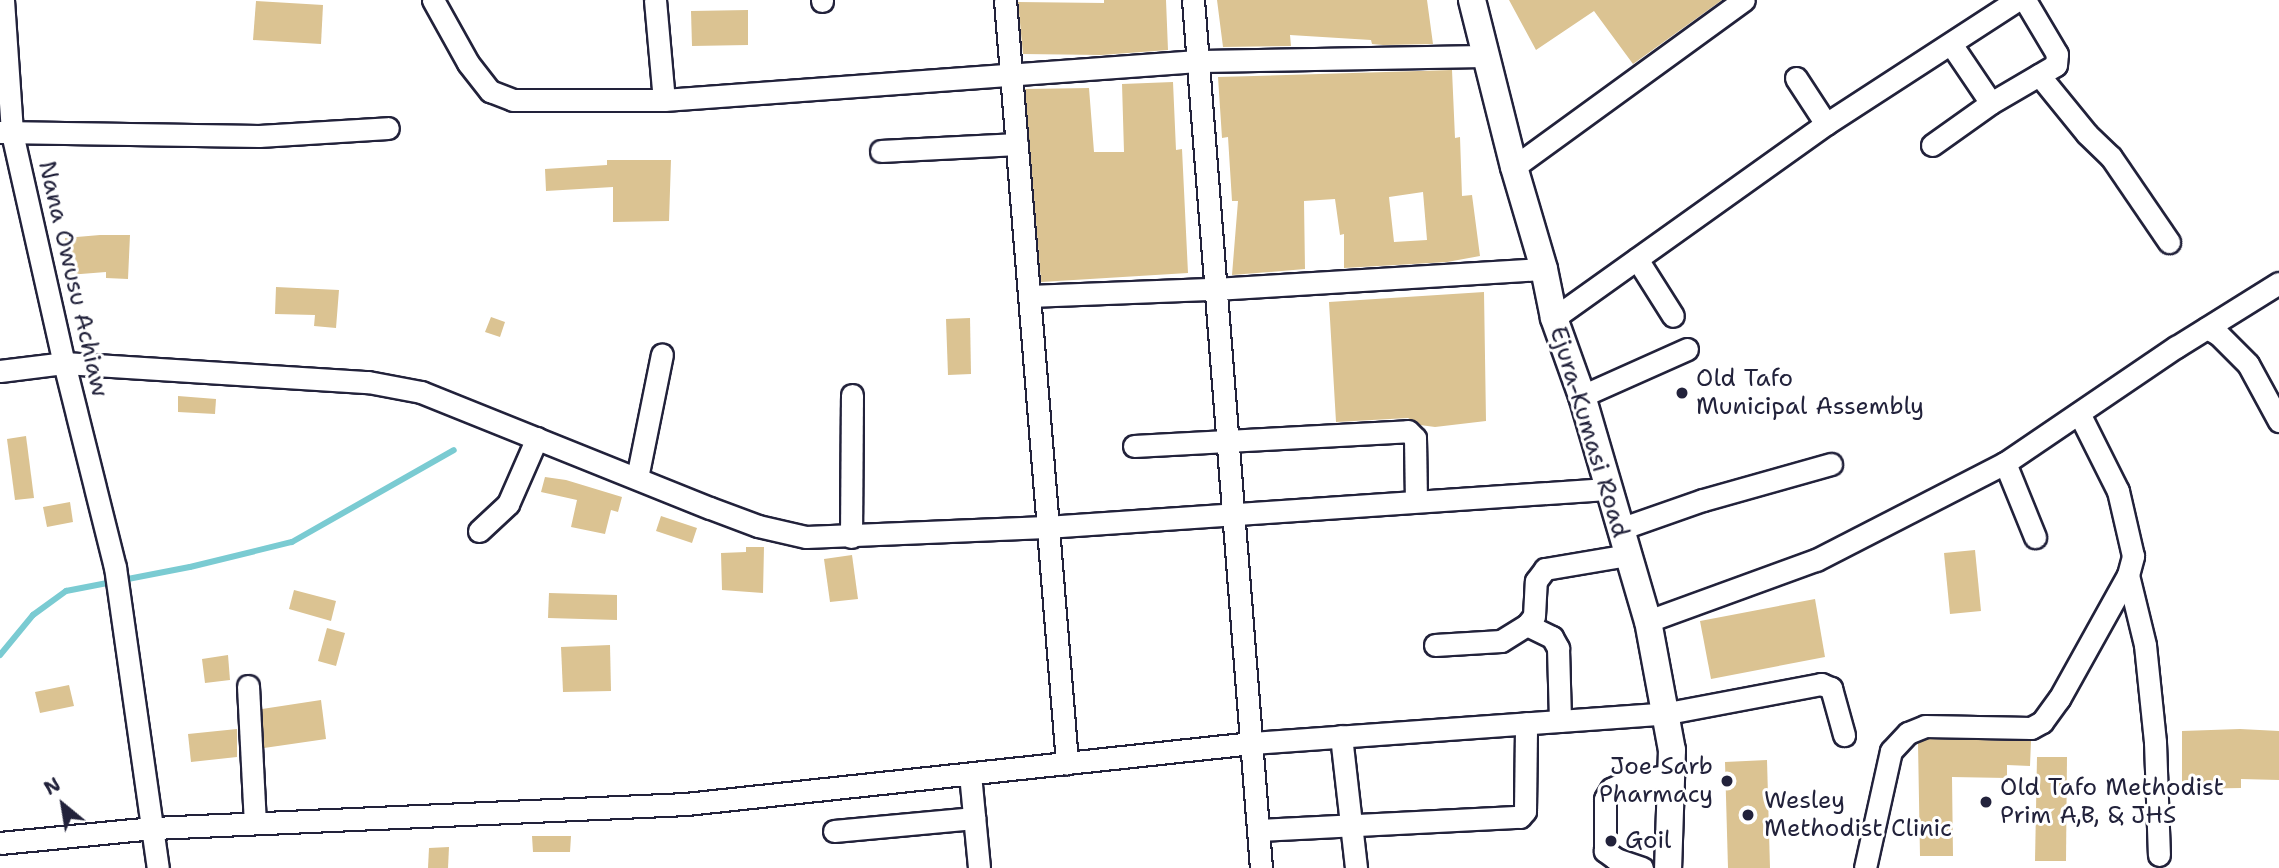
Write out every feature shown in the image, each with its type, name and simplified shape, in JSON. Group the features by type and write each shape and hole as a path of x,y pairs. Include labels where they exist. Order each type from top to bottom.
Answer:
{"main road":[{"name":"Ejura-Kumasi Road","path":"1472,0 1514,167 1544,269 1554,318 1582,396 1607,489 1648,621 1668,713 1672,775 1668,868"}],"street":[{"name":"Nana Owusu Achiaw","path":"3,0 6,133 115,567 155,828 158,868"},
{"path":"433,0 468,63 490,91 513,100 664,100 1198,61 1487,56"},
{"path":"655,0 664,100"},
{"path":"1005,0 1067,763"},
{"path":"1193,0 1261,868"},
{"path":"1514,167 1744,0"},
{"path":"1554,318 1826,124 2017,0"},
{"path":"1933,145 1992,103 2056,65 2057,54 2025,0"},
{"path":"1951,44 1992,103"},
{"path":"2039,75 2087,134 2111,158 2169,242"},
{"path":"1796,78 1826,124"},
{"path":"6,133 259,136 388,128"},
{"path":"881,151 1017,144"},
{"path":"1637,259 1673,316"},
{"path":"1029,296 1215,289 1544,269"},
{"path":"1648,621 1816,560 2004,463 2277,284"},
{"path":"2207,328 2220,335 2248,364 2279,421"},
{"path":"1582,396 1687,349"},
{"path":"638,478 662,354"},
{"path":"0,371 64,363 368,382 421,392 758,526 806,537 1046,527 1607,489"},
{"path":"851,537 852,395"},
{"path":"1865,868 1891,751 1908,733 1925,726 2031,728 2042,722 2059,699 2128,575 2133,556 2120,499 2079,413"},
{"path":"1134,446 1408,431 1415,438 1416,502"},
{"path":"479,531 508,504 537,438"},
{"path":"2004,463 2035,537"},
{"path":"1620,529 1703,500 1830,464"},
{"path":"1435,645 1501,641 1527,625 1534,615 1539,573 1545,569 1628,555"},
{"path":"2128,575 2146,657 2155,742 2159,855"},
{"path":"1527,625 1547,634 1558,648 1560,720"},
{"path":"0,843 155,828 686,804 1252,743 1668,713 1821,684 1831,688 1844,735"},
{"path":"248,686 255,823"},
{"path":"1259,830 1520,817 1525,811 1526,723"},
{"path":"1341,736 1356,868"},
{"path":"970,774 979,868"},
{"path":"1642,868 1616,859 1605,851 1605,799 1611,789 1624,783 1672,775"},
{"path":"834,831 974,818"}],"building":[{"path":"1104,0 1166,0 1168,50 1101,55 1023,54 1018,2 1104,3"},
{"path":"1217,0 1427,0 1433,44 1383,45 1372,44 1371,40 1290,35 1291,46 1223,47"},
{"path":"1509,0 1722,0 1633,64 1594,11 1536,50"},
{"path":"256,1 323,5 321,44 253,40"},
{"path":"748,10 748,45 692,46 691,11"},
{"path":"1452,70 1455,138 1460,137 1462,196 1472,195 1480,256 1447,262 1344,268 1344,234 1340,235 1335,199 1304,201 1305,269 1232,275 1238,201 1232,201 1228,137 1222,138 1218,77","holes":["1423,192 1427,240 1394,242 1389,197"]},
{"path":"1173,82 1176,150 1182,149 1188,273 1041,282 1025,89 1089,88 1094,152 1124,152 1122,84"},
{"path":"607,160 671,160 669,221 613,222 613,187 546,191 545,169 607,165"},
{"path":"130,235 128,279 106,278 106,272 68,275 65,238"},
{"path":"276,287 339,290 336,328 314,326 315,315 275,314"},
{"path":"1484,292 1486,421 1435,427 1420,425 1408,418 1336,422 1329,302"},
{"path":"491,317 505,322 500,337 485,332"},
{"path":"970,318 971,374 948,375 946,319"},
{"path":"178,396 216,399 215,414 178,412"},
{"path":"26,436 34,498 15,500 7,439"},
{"path":"545,477 566,480 622,497 618,512 611,510 605,534 571,527 577,500 541,492"},
{"path":"70,502 73,522 47,527 43,507"},
{"path":"661,516 697,528 692,543 656,531"},
{"path":"746,547 764,547 763,593 722,590 721,553 746,552"},
{"path":"1975,550 1981,611 1950,614 1944,553"},
{"path":"852,555 858,599 830,602 824,559"},
{"path":"294,590 336,601 331,621 289,609"},
{"path":"549,593 617,595 617,620 548,618"},
{"path":"1815,599 1825,657 1711,679 1700,621"},
{"path":"327,628 345,633 336,666 318,661"},
{"path":"610,645 611,691 563,692 561,647"},
{"path":"228,655 230,680 205,683 202,659"},
{"path":"69,685 74,706 40,713 35,692"},
{"path":"321,700 326,739 264,748 262,709"},
{"path":"237,729 237,757 191,762 188,734"},
{"path":"2182,731 2279,731 2279,780 2241,779 2241,788 2182,789"},
{"path":"1927,739 2031,741 2030,766 2007,765 2007,778 1952,777 1953,856 1920,856 1918,743"},
{"path":"2037,757 2067,757 2066,861 2035,861"},
{"name":"Wesley Methodist Clinic","path":"1767,760 1770,868 1728,868 1725,762"},
{"path":"532,836 571,836 570,852 533,852"},
{"path":"449,847 448,868 428,868 429,848"}],"waterway":[{"path":"0,655 33,615 66,591 190,567 292,542 454,450"}],"place":[{"name":"Old Tafo Municipal Assembly","path":"1682,393"},
{"name":"Joe Sarb Pharmacy","path":"1727,781"},
{"name":"Old Tafo Methodist Prim A,B, & JHS","path":"1986,802"},
{"name":"Wesley Methodist Clinic","path":"1748,815"},
{"name":"Goil","path":"1611,841"}]}
